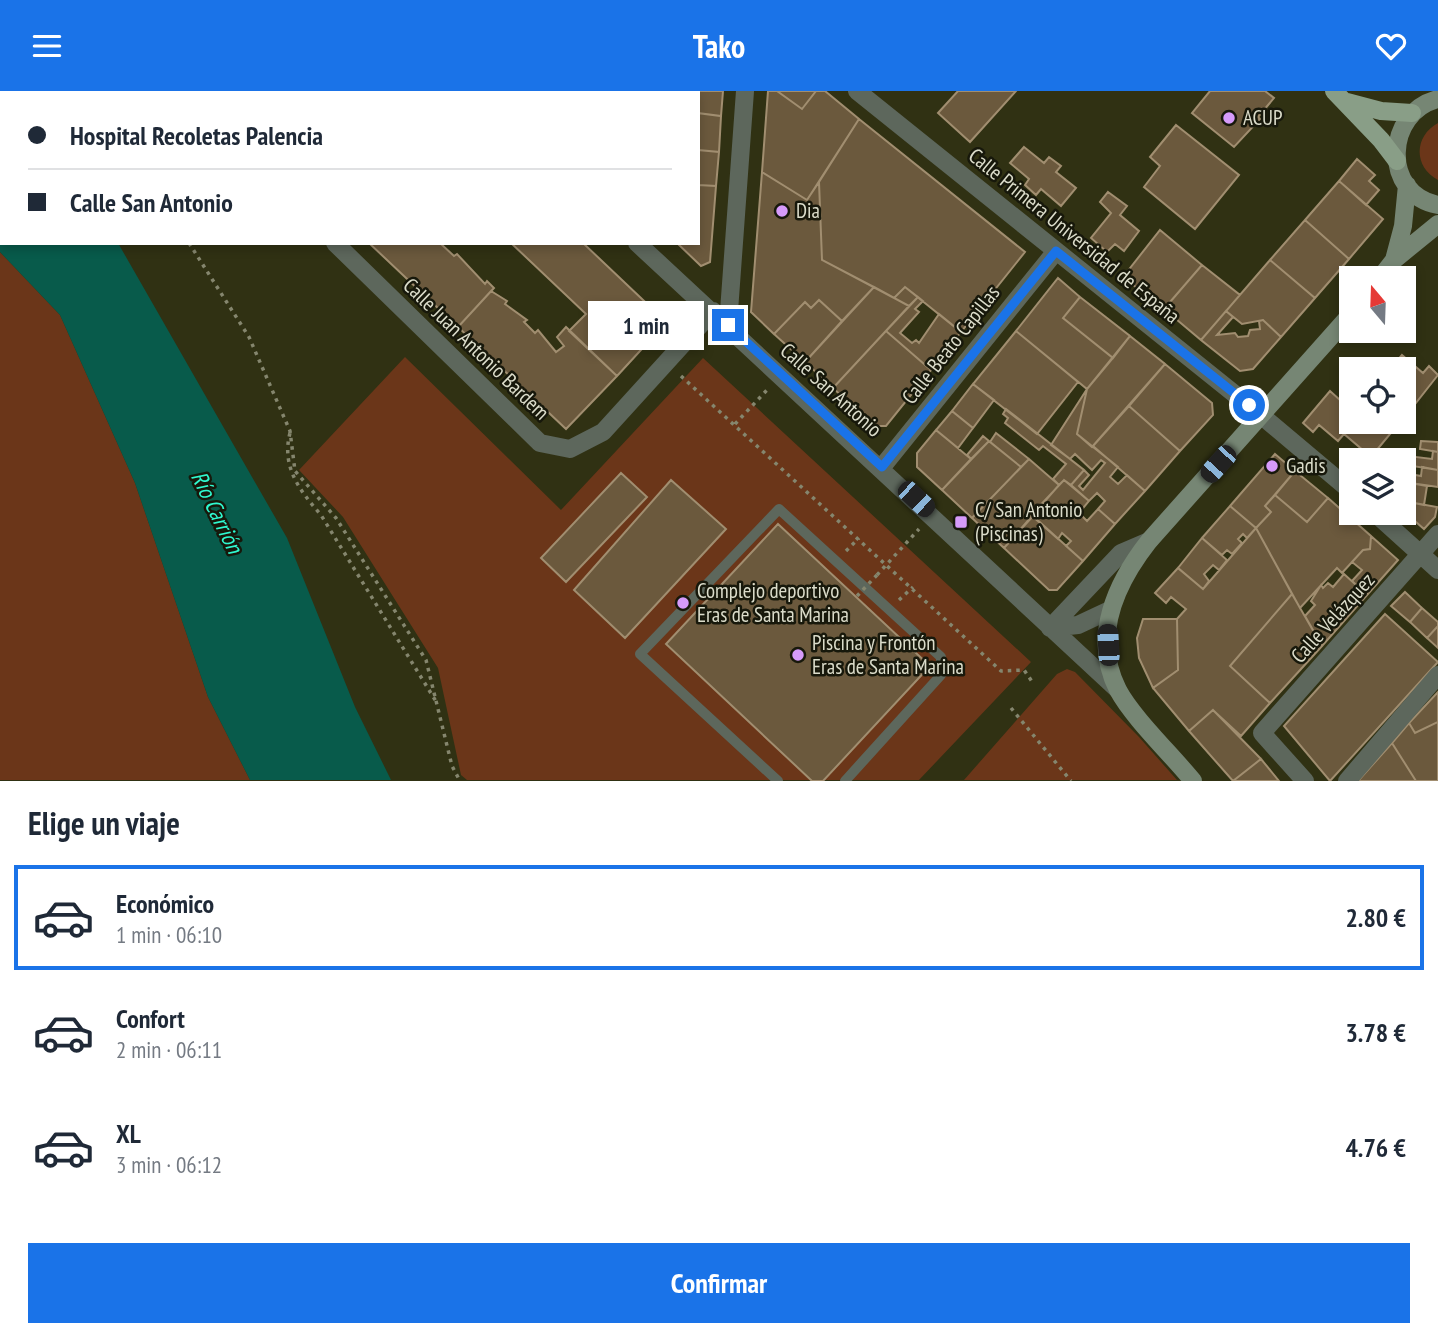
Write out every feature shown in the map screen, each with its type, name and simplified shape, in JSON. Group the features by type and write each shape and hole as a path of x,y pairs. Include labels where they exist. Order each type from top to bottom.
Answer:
{"main road":[{"path":"1340,96 1381,111 1412,113"},
{"path":"1340,96 1397,161 1407,185 1418,196 1438,205"},
{"path":"1397,161 1398,135 1412,113 1433,97"},
{"path":"1394,260 1403,226 1407,185"},
{"path":"1389,266 1438,224"},
{"path":"1193,781 1118,690 1108,645 1111,610 1132,563 1149,541 1339,328"}],"street":[{"path":"728,325 745,91"},
{"name":"Calle Primera Universidad de España","path":"857,91 1339,481"},
{"name":"Calle Juan Antonio Bardem","path":"337,245 540,443 570,449 603,432 713,311"},
{"name":"Calle San Antonio","path":"640,245 882,467 1118,690"},
{"name":"Calle Beato Capillas","path":"882,467 1056,251"},
{"path":"1388,525 1438,570"},
{"name":"Calle Velázquez","path":"1306,781 1262,733 1438,534"},
{"path":"1050,628 1121,553 1149,541"},
{"path":"1050,628 1078,625 1111,610"},
{"path":"1347,781 1438,675"}],"lane":[{"path":"778,781 640,654 779,509 941,657 940,675 845,781"}],"path":[{"path":"190,245 249,337 290,431 295,471 336,518 426,660 440,708 452,766 460,781"},
{"path":"666,362 888,563 1001,671 1024,670 1033,683"},
{"path":"735,424 781,375"},
{"path":"290,431 286,445 289,470 302,494 321,515 440,708"},
{"path":"856,596 905,544"},
{"path":"1011,708 1070,781"}],"shaded area":[{"path":"1438,123 1438,180 1424,167 1420,151 1424,136"},
{"path":"0,252 60,315 135,483 208,697 250,780 0,780"},
{"name":"Complejo deportivo Eras de Santa Marina","path":"405,357 561,510 703,358 1031,662 919,780 467,780 461,775 438,668 343,517 299,470"},
{"path":"1067,669 1075,672 1177,780 964,780 1057,674"}],"water":[{"name":"Río Carrión","path":"0,245 119,245 287,538 355,707 391,780 250,780 208,697 135,483 60,315 0,252"}],"building":[{"path":"700,91 723,91 721,116 700,113"},
{"path":"768,91 777,91 802,109 816,91 825,91 859,119 807,200 762,172"},
{"path":"777,91 816,91 802,109"},
{"path":"958,91 1016,91 970,142 938,113"},
{"name":"ACUP","path":"1210,91 1265,91 1274,98 1258,117 1260,119 1234,147 1192,113"},
{"path":"700,113 721,116 719,152 700,150"},
{"path":"859,119 1025,252 961,332 905,287 894,298 822,260 819,182"},
{"path":"1176,125 1239,175 1195,229 1144,187 1160,166 1150,157"},
{"path":"1024,147 1044,163 1049,157 1061,166 1056,172 1076,188 1061,206 1041,189 1036,195 1025,185 1029,179 1010,163"},
{"path":"700,150 719,152 716,186 700,185"},
{"path":"1357,159 1375,175 1369,181 1379,190 1366,205 1339,181"},
{"path":"762,172 807,200 819,182 822,260 874,287 842,321 819,300 811,308 805,302 774,334 751,312"},
{"path":"1339,181 1383,219 1349,259 1305,220"},
{"path":"700,185 716,186 710,262 701,266 679,245 700,245"},
{"path":"1108,192 1127,206 1120,215 1139,231 1124,251 1115,244 1107,252 1091,238 1111,213 1100,202"},
{"path":"1305,220 1349,259 1343,266 1339,266 1339,270 1315,298 1270,260"},
{"path":"1160,230 1202,265 1164,309 1123,277"},
{"path":"371,245 442,245 454,256 457,254 485,284 487,281 494,288 458,327"},
{"path":"513,245 585,245 662,318 662,327 617,376 569,331 586,314"},
{"path":"1270,260 1315,298 1281,337 1263,320 1242,324 1226,311"},
{"path":"1202,265 1240,295 1201,340 1164,309"},
{"path":"1058,278 1080,297 1063,318 1113,358 1087,389 1016,331"},
{"path":"874,287 909,306 833,388 805,362"},
{"path":"905,287 918,297 909,306 894,298"},
{"path":"491,291 507,301 505,304 527,320 524,322 535,333 538,330 556,352 564,346 557,337 566,327 617,376 566,429 458,327"},
{"path":"918,297 923,301 915,309 919,312 900,333 912,343 916,340 919,343 939,314 961,332 931,370 886,331"},
{"path":"1080,297 1130,336 1113,358 1063,318"},
{"path":"819,300 842,321 805,362 774,334 805,302 811,308"},
{"path":"1226,311 1233,317 1217,335 1235,333 1238,337 1248,336 1250,330 1260,329 1259,321 1263,320 1281,337 1253,369 1240,371 1201,340"},
{"path":"886,331 931,370 886,426 874,426 833,388"},
{"path":"1016,331 1078,382 1037,434 973,384"},
{"path":"1130,336 1165,364 1092,447 1077,434 1087,389"},
{"path":"1165,364 1212,403 1213,415 1180,451 1129,406"},
{"path":"1429,366 1438,375 1416,403 1416,367 1423,373"},
{"path":"973,384 994,400 973,428 952,411"},
{"path":"1087,389 1077,434 1118,467 1110,477 1118,484 1127,475 1145,491 1115,524 1098,509 1105,501 1097,493 1089,501 1071,485 1084,470 1089,475 1079,486 1083,490 1105,463 1101,460 1092,470 1075,454 1070,459 1051,445"},
{"path":"1330,391 1339,399 1339,434 1344,434 1338,441 1319,425 1313,432 1303,423"},
{"path":"1129,406 1180,451 1145,491 1093,446"},
{"path":"1006,409 1084,470 1071,485 1064,480 1059,485 1053,479 1066,464 1043,446 1039,450 1005,423 1008,418 1003,414"},
{"path":"952,411 973,428 958,448 936,430"},
{"path":"936,430 971,459 942,490 917,467 917,453"},
{"path":"996,433 1029,459 1021,467 990,442"},
{"path":"1344,434 1390,434 1378,448 1360,448"},
{"path":"983,436 989,441 971,459 967,455"},
{"path":"989,441 1021,467 972,518 942,490"},
{"path":"1421,441 1438,442 1438,452 1420,449"},
{"path":"1433,451 1438,452 1438,470 1416,467 1416,457 1432,459"},
{"path":"1275,454 1295,471 1265,506 1271,512 1256,528 1230,506"},
{"path":"1029,459 1059,485 1004,548 972,518"},
{"path":"1422,467 1438,470 1438,487 1416,484 1416,475 1421,476"},
{"path":"1295,471 1328,498 1307,522 1275,495"},
{"path":"621,473 647,497 566,582 541,558"},
{"path":"671,480 726,529 625,638 574,590"},
{"path":"1064,480 1089,501 1079,513 1087,521 1098,509 1115,524 1083,561 1066,546 1071,541 1062,533 1058,539 1031,515"},
{"path":"1416,484 1427,486 1424,505 1416,503"},
{"path":"1275,495 1307,522 1328,498 1339,508 1339,525 1359,525 1371,536 1370,549 1363,550 1342,573 1337,568 1300,608 1256,528 1271,512 1265,506"},
{"path":"1416,503 1437,507 1435,517 1424,529 1416,522"},
{"path":"1230,506 1256,528 1247,538 1243,534 1238,539 1242,543 1232,554 1227,550 1222,555 1202,538"},
{"path":"1033,516 1083,561 1057,590 1049,590 1004,548"},
{"name":"Piscina y Frontón Eras de Santa Marina","path":"778,524 930,666 823,781 812,781 666,644"},
{"path":"1256,528 1292,594 1230,666 1270,703 1241,736 1213,710 1189,731 1153,688 1178,670 1177,619 1186,609 1171,597 1166,603 1155,593 1178,568 1203,589"},
{"path":"1371,536 1398,560 1367,595 1352,581 1362,570 1352,562 1363,550 1370,549"},
{"path":"1202,538 1227,560 1219,570 1213,565 1204,574 1209,581 1203,589 1178,568"},
{"path":"1344,574 1367,595 1322,646 1305,616 1315,605 1311,601 1321,585 1323,588 1328,583 1333,587"},
{"path":"1405,592 1422,608 1410,622 1391,606"},
{"path":"1292,594 1322,646 1270,703 1230,666"},
{"path":"1422,608 1438,622 1438,626 1427,638 1410,622"},
{"path":"1385,614 1438,662 1330,781 1284,726"},
{"path":"1143,619 1177,619 1178,670 1153,688 1139,658 1137,638"},
{"path":"1438,626 1438,648 1427,638"},
{"path":"1438,692 1438,722 1415,733 1409,723"},
{"path":"1213,710 1261,759 1233,781 1189,731"},
{"path":"1438,722 1438,781 1416,781 1392,743 1409,723 1415,733"},
{"path":"1392,743 1416,781 1358,781"},
{"path":"1261,759 1279,781 1233,781"}],"place":[{"name":"ACUP","path":"1229,118"},
{"name":"Dia","path":"782,211"},
{"name":"Gadis","path":"1272,466"},
{"name":"C/ San Antonio (Piscinas)","path":"961,522"},
{"name":"Complejo deportivo Eras de Santa Marina","path":"683,603"},
{"name":"Piscina y Frontón Eras de Santa Marina","path":"798,655"}],"route":[{"path":"728,325 882,467 1056,251 1249,405"}]}
